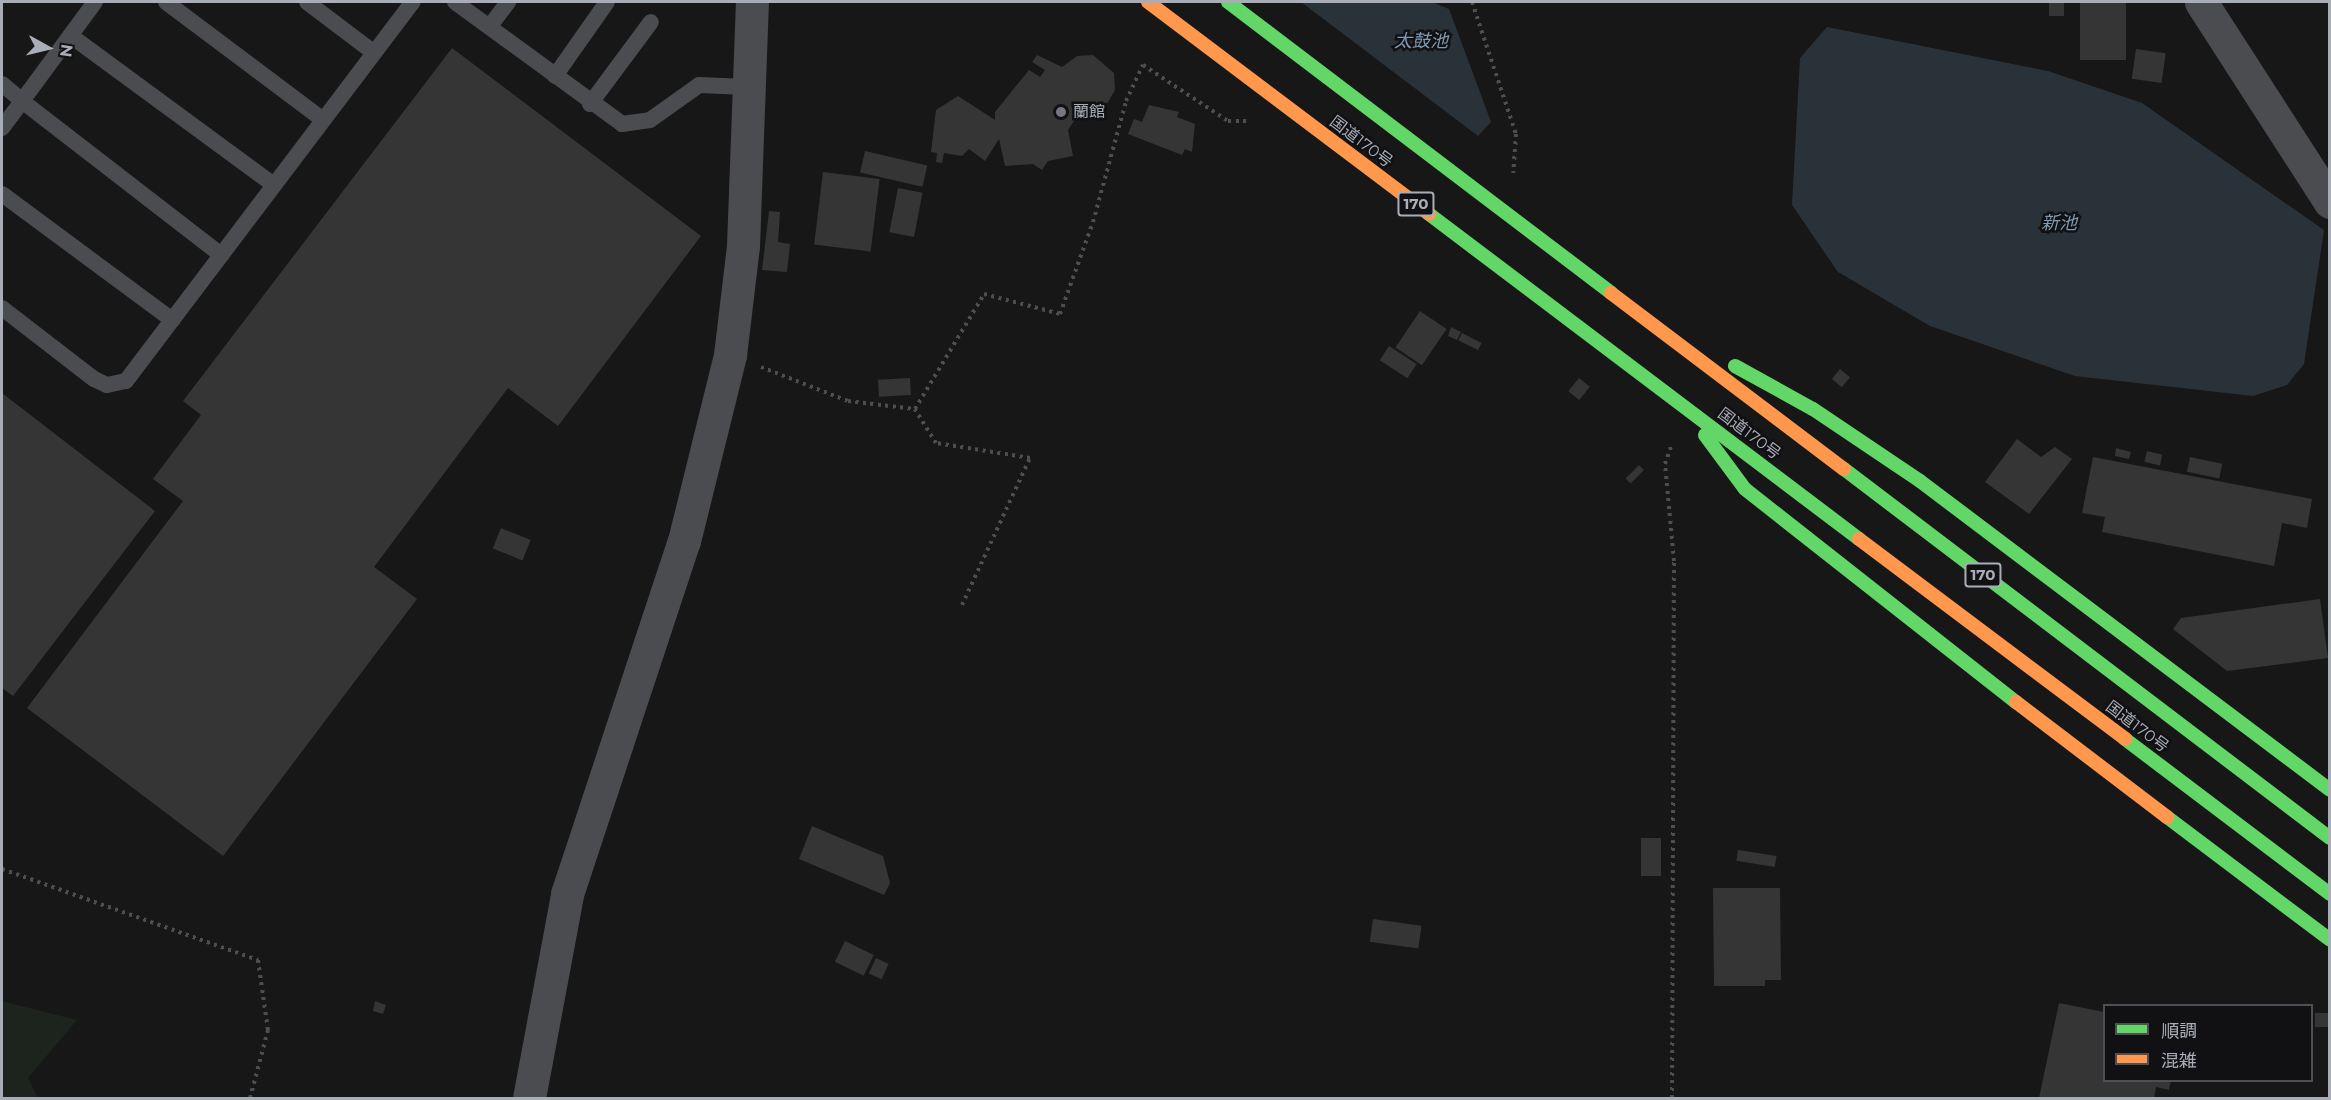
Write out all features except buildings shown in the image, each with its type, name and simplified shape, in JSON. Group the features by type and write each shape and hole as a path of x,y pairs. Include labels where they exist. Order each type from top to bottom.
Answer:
{"highway":[{"name":"国道170号","path":"1148,2 2330,894"},
{"name":"国道170号","path":"1228,2 2330,838"},
{"path":"1636,312 1813,409 1920,480 2330,790"},
{"path":"1684,406 1745,489 1816,548 2330,940"}],"street":[{"path":"528,1098 567,894 684,542 730,355 743,246 746,87 752,2"},
{"path":"2201,2 2330,202"}],"lane":[{"path":"2,128 95,2"},
{"path":"166,2 323,120"},
{"path":"307,2 374,52"},
{"path":"2,308 107,385 126,381 413,2"},
{"path":"455,2 490,26 610,119 636,125 650,120 688,89 746,87"},
{"path":"490,26 508,2"},
{"path":"555,76 607,2"},
{"path":"590,104 651,22"},
{"path":"71,36 274,185"},
{"path":"2,84 221,255"},
{"path":"2,194 172,320"}],"path":[{"path":"1472,2 1516,134 1513,173 1497,207"},
{"path":"915,409 984,294 1060,314 1093,222 1126,100 1143,65 1228,121 1259,121 1275,97"},
{"path":"730,355 848,401 915,409"},
{"path":"1672,1098 1674,561 1665,464 1684,406"},
{"path":"915,409 936,443 1030,458 962,605"},
{"path":"2,868 258,960 268,1030 250,1098"}],"shaded area":[{"path":"2,1001 77,1020 28,1078 38,1098 2,1098"}],"water":[{"name":"太鼓池","path":"1301,2 1432,2 1449,9 1491,122 1478,136"},
{"name":"新池","path":"1827,27 2048,71 2142,103 2324,230 2304,364 2287,385 2253,396 2075,376 1930,326 1838,272 1792,205 1800,58"}],"traffic: fast":[{"path":"1228,2 1611,293"},
{"path":"1429,214 1859,539"},
{"path":"1735,366 1813,409 1920,481 2330,790"},
{"path":"1705,435 1745,489 2016,702"},
{"path":"1844,469 2330,838"},
{"path":"2125,739 2330,894"},
{"path":"2167,817 2330,940"}],"traffic: slow":[{"path":"1148,2 1429,214"},
{"path":"1611,293 1844,469"},
{"path":"1859,539 2125,739"},
{"path":"2016,702 2167,817"}],"place":[{"name":"蘭館","path":"1061,112"}]}
